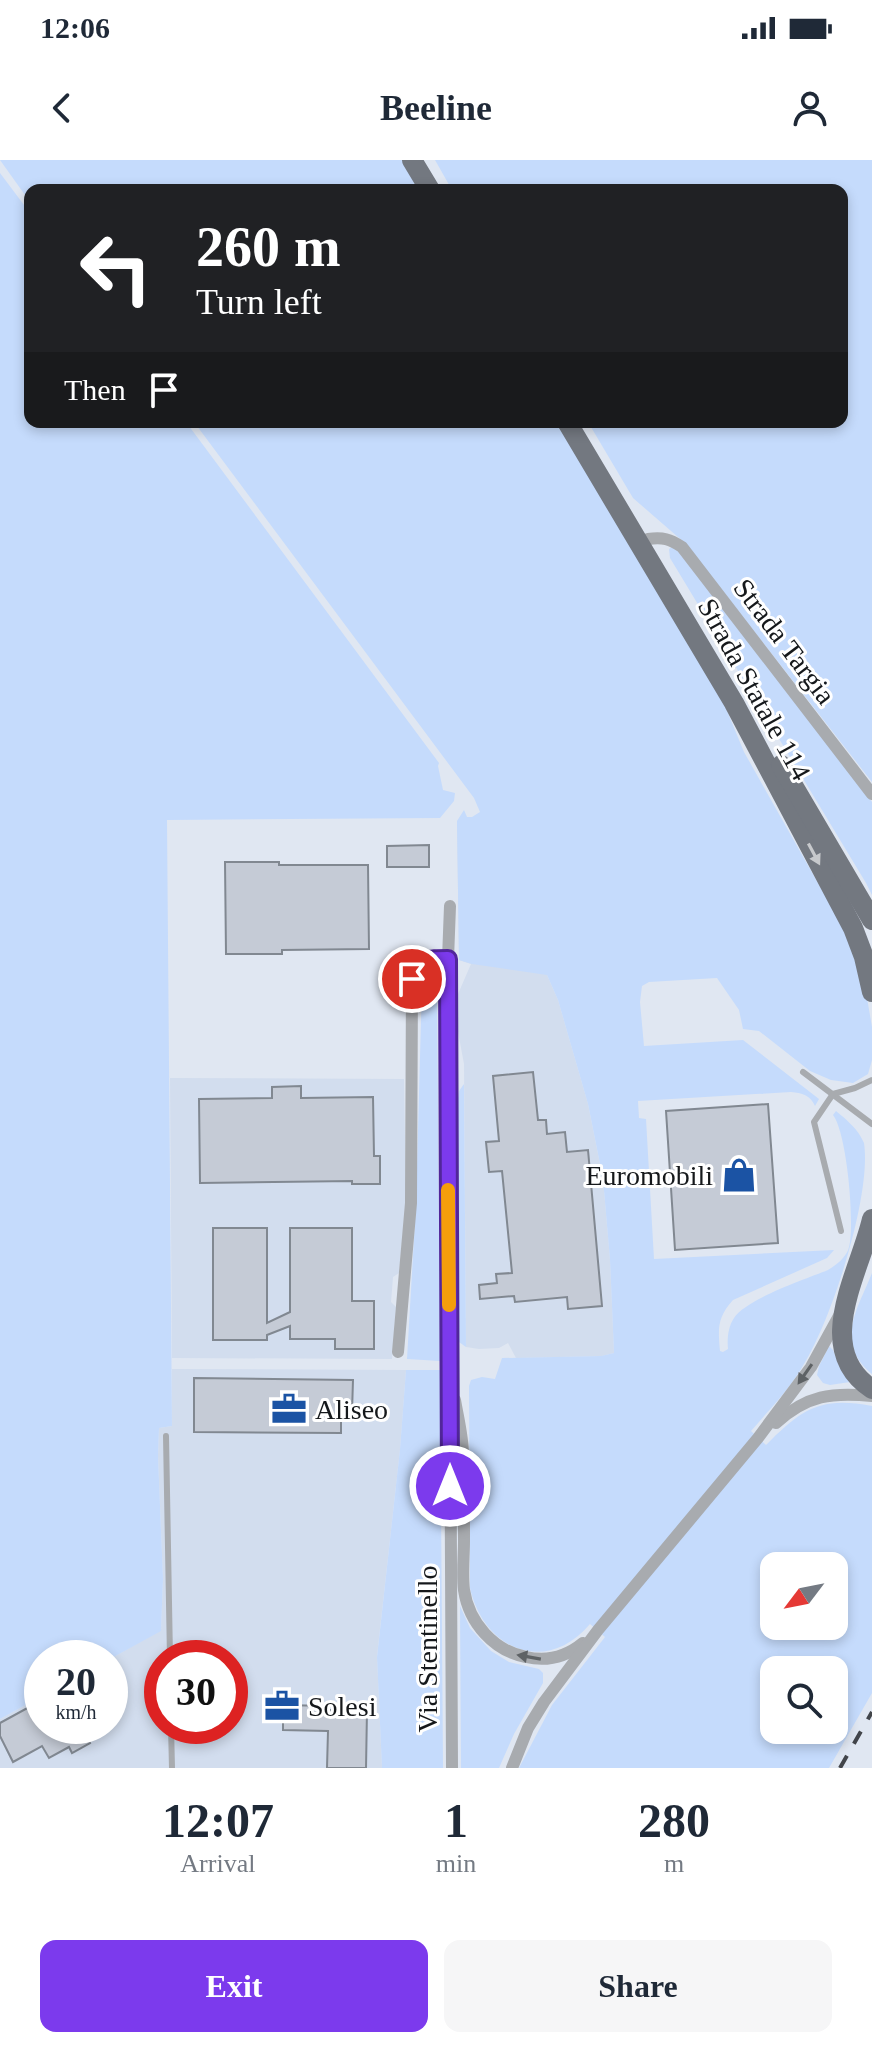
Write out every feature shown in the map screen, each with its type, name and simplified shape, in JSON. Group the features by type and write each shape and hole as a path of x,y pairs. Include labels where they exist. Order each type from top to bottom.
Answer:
{"main road":[{"path":"412,160 426,184"},
{"path":"427,160 441,184"},
{"name":"Strada Statale 114","path":"571,428 734,703 853,928 872,992"},
{"name":"Strada Statale 114","path":"583,428 872,920"},
{"path":"872,1219 846,1301 841,1332 849,1364 857,1377 872,1389"}],"street":[{"name":"Strada Targia","path":"648,539 671,539 682,547 872,794"},
{"name":"Via Stentinello","path":"450,906 452,1768"},
{"path":"398,1352 411,1203 412,979 417,967 431,959 448,959"},
{"path":"512,1768 528,1728 544,1702 598,1630 758,1438 811,1367 846,1301"},
{"path":"449,1361 463,1451 464,1590 476,1623 487,1637 512,1654 544,1660 563,1656 598,1630"},
{"path":"758,1438 791,1409 809,1399 826,1395 872,1396"}],"lane":[{"path":"803,1072 872,1124"},
{"path":"841,1231 814,1122 833,1094 872,1080"},
{"path":"846,1301 872,1247"},
{"path":"166,1436 170,1640"},
{"path":"171,1744 172,1768"}],"shaded area":[{"path":"0,160 403,160 417,184 24,184 24,194"},
{"path":"435,160 872,160 872,782 686,544 633,498 592,428 848,428 848,184 449,184"},
{"path":"0,173 24,205 24,428 190,428 439,763 443,790 455,793 454,801 440,818 167,820 172,1426 159,1428 163,1579 161,1631 128,1649 128,1640 24,1640 24,1706 0,1719"},
{"path":"198,428 561,428 723,701 744,752 840,922 855,954 866,992 872,1027 872,1060 868,1074 853,1083 831,1080 810,1071 759,1031 743,1029 739,1010 717,978 649,982 642,986 640,1002 644,1046 743,1040 819,1099 815,1106 805,1095 791,1092 638,1101 639,1118 646,1119 654,1259 834,1250 827,1258 733,1300 720,1324 720,1351 723,1352 728,1349 732,1322 741,1311 777,1290 828,1270 846,1254 851,1235 850,1200 846,1159 833,1115 836,1111 855,1129 864,1143 862,1194 847,1258 825,1322 796,1377 751,1431 766,1445 790,1422 813,1408 839,1403 872,1406 872,1693 848,1735 848,1656 760,1656 760,1744 843,1744 829,1768 519,1768 552,1705 605,1637 590,1624 573,1640 555,1649 536,1652 519,1649 488,1627 477,1609 470,1588 469,1386 471,1380 482,1377 495,1379 502,1358 601,1356 614,1353 610,1260 603,1179 588,1104 558,1000 547,975 459,960 457,821 464,810 467,817 480,812 474,798"},
{"path":"673,546 684,556 872,802 872,895 670,558 669,549"},
{"path":"457,821 547,975 558,1000 588,1104 603,1179 614,1353 516,1358 508,1343 499,1348 466,1347 464,1064 458,1032 458,994 471,964 459,960"},
{"path":"431,973 436,976 437,983 440,1361 407,1359 416,1204 422,984"},
{"path":"170,1078 404,1079 406,1202 399,1273 393,1277 391,1302 396,1307 392,1359 172,1358"},
{"path":"464,1084 466,1347 459,1342 458,1098"},
{"path":"872,1273 872,1374 860,1362 851,1338 855,1313"},
{"path":"829,1346 850,1382 830,1385 823,1383 817,1375"},
{"path":"172,1369 406,1370 377,1656 382,1768 0,1768 0,1719 24,1706 24,1744 128,1744 128,1649 161,1630 163,1579 159,1428 172,1426"},
{"path":"406,1370 440,1370 443,1768 382,1768 377,1657"},
{"path":"460,1606 470,1628 491,1651 509,1662 539,1669 543,1673 543,1683 499,1768 461,1768"}],"building":[{"path":"429,845 429,867 387,867 387,846"},
{"path":"225,862 368,865 369,949 226,954"},
{"path":"533,1072 538,1120 546,1120 547,1134 565,1132 567,1152 588,1150 602,1306 568,1309 567,1297 515,1302 514,1296 480,1299 479,1285 497,1283 496,1274 512,1273 502,1171 489,1172 486,1142 499,1141 493,1076"},
{"path":"301,1086 301,1098 373,1097 374,1156 380,1156 380,1184 352,1184 352,1181 200,1183 199,1099 272,1098 272,1087"},
{"path":"768,1104 778,1243 675,1250 666,1111"},
{"path":"213,1228 267,1228 267,1323 290,1312 290,1228 352,1228 352,1301 374,1301 374,1349 335,1349 335,1339 290,1339 290,1326 267,1335 267,1340 213,1340"},
{"path":"194,1378 353,1380 352,1412 341,1412 341,1433 194,1432"},
{"path":"283,1705 367,1710 366,1768 327,1768 328,1731 283,1730"},
{"path":"24,1710 24,1744 88,1744 72,1753 69,1747 49,1758 42,1746 13,1762 0,1736 0,1723"}],"railway":[{"path":"840,1768 872,1712"}],"slow traffic":[{"path":"448,1190 449,1305"}],"place":[{"name":"Euromobili","path":"739,1175"},
{"name":"Aliseo","path":"289,1409"},
{"name":"Solesi","path":"282,1706"}],"route":[{"path":"412,979 417,967 431,959 448,959 450,1486"}]}
